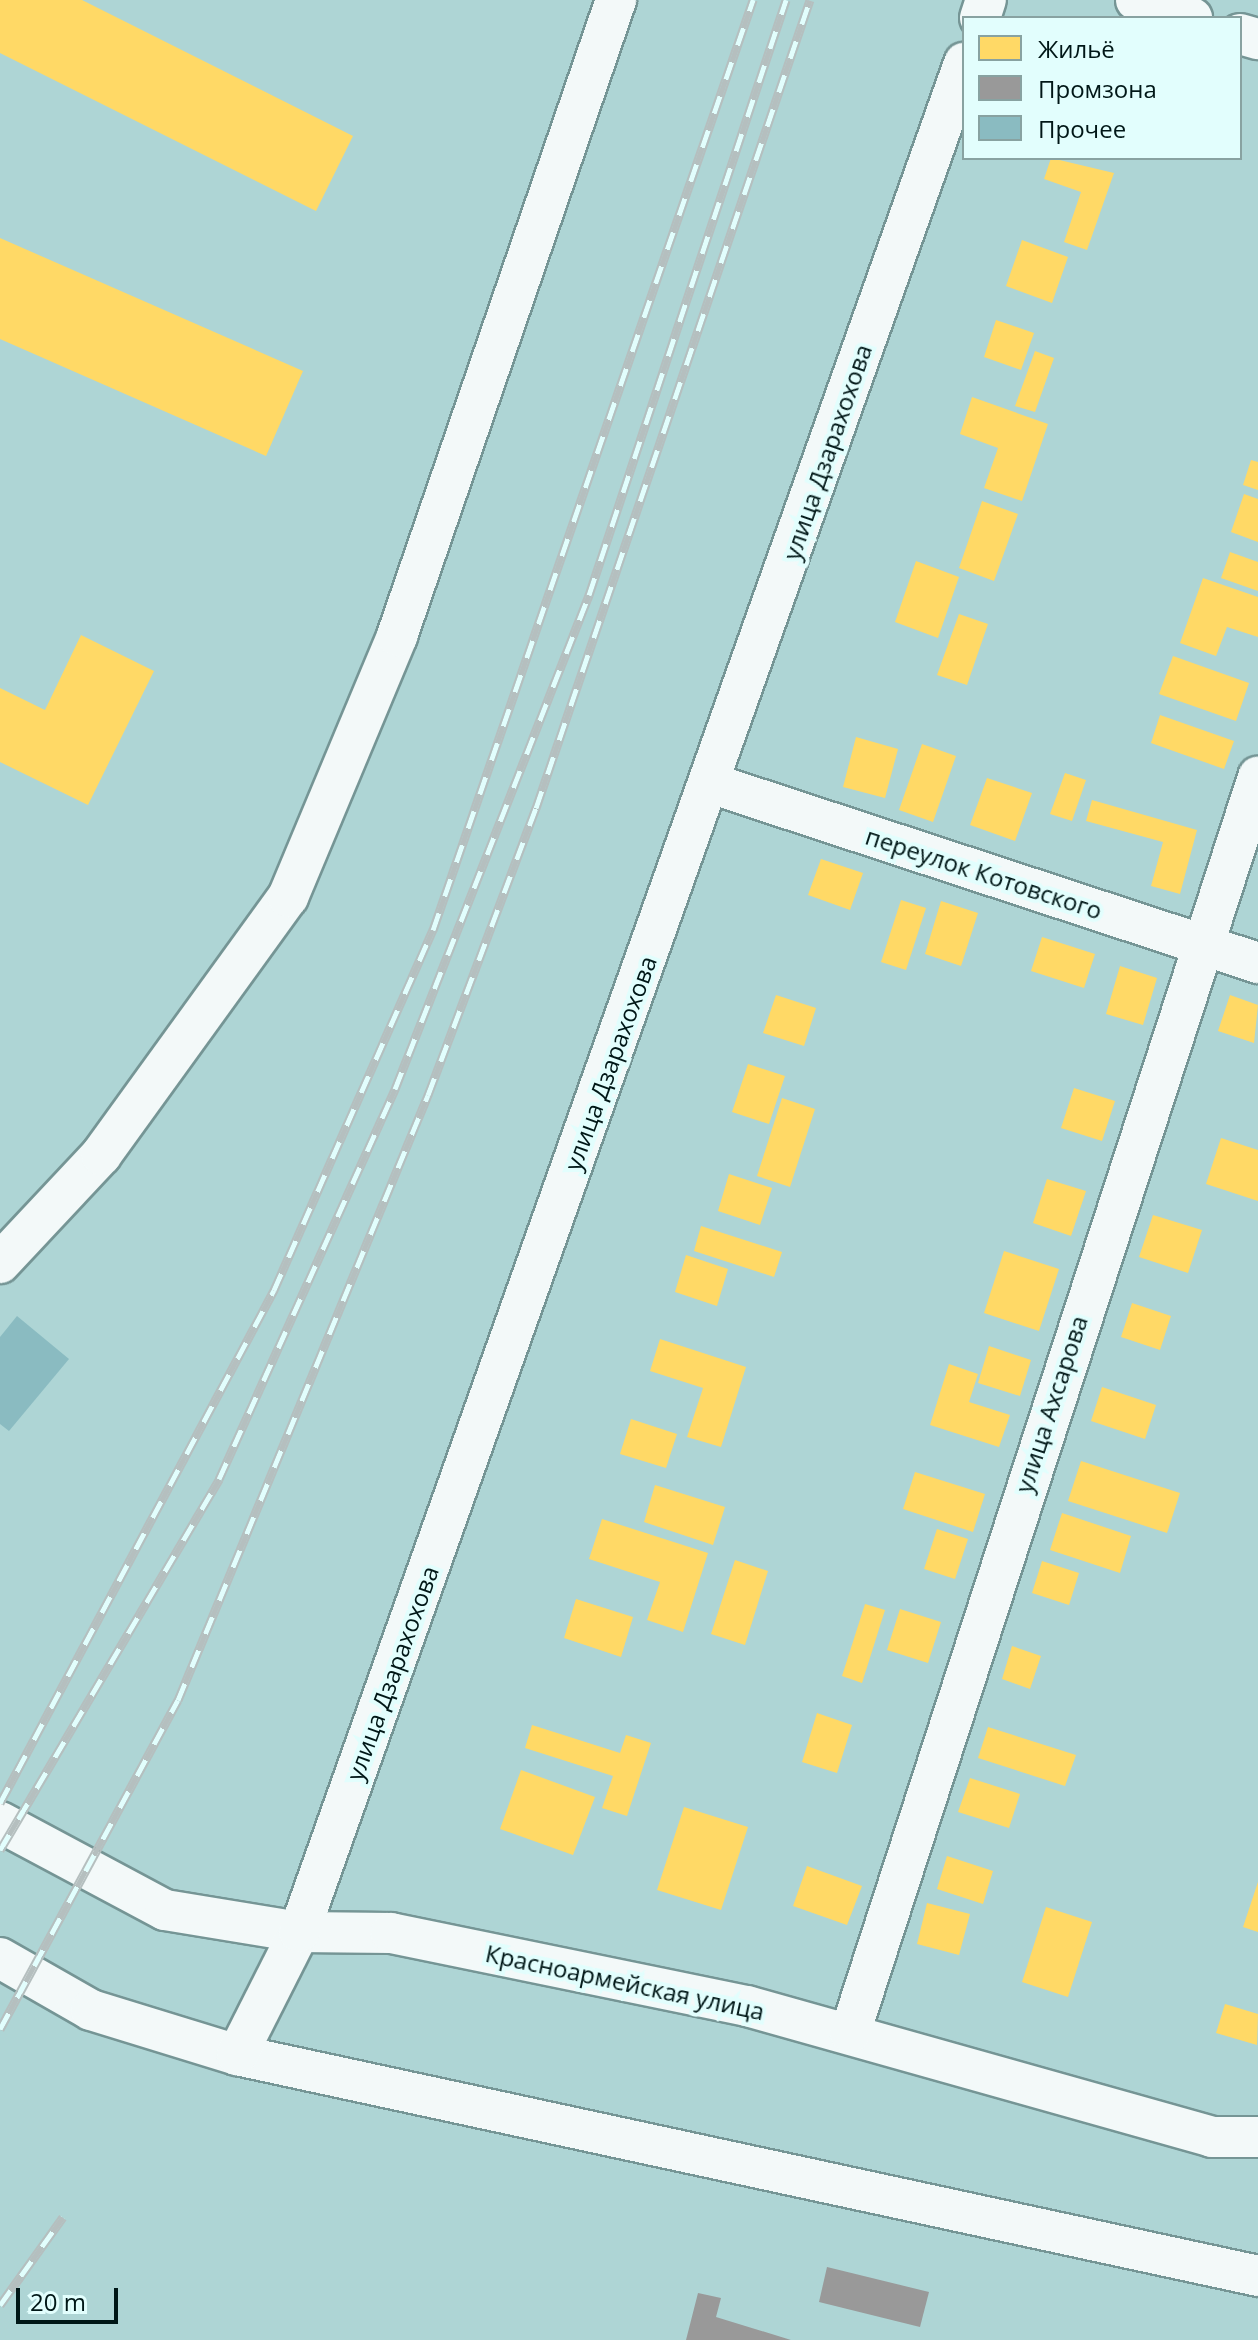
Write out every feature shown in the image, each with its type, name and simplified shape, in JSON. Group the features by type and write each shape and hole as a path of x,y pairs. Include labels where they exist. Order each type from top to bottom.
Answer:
{"street":[{"path":"0,1263 101,1155 288,897 397,636 616,0"},
{"path":"1136,0 1186,16"},
{"name":"улица Дзарахохова","path":"237,2055 299,1932 962,69"},
{"name":"улица Ахсарова","path":"850,2033 1199,944 1258,777"},
{"name":"переулок Котовского","path":"710,783 1258,963"},
{"name":"Красноармейская улица","path":"0,1822 165,1910 299,1932 391,1933 850,2033 1212,2137 1258,2137"},
{"path":"0,1958 91,2010 237,2055 1258,2276"}],"building: Жильё":[{"path":"0,0 82,0 353,136 316,211 0,53"},
{"path":"1050,160 1114,173 1087,250 1064,242 1081,192 1044,179"},
{"path":"0,238 303,371 266,456 0,339"},
{"path":"1022,240 1068,257 1052,303 1006,286"},
{"path":"996,320 1034,333 1021,370 984,357"},
{"path":"1035,351 1054,358 1035,412 1015,406"},
{"path":"972,397 1048,424 1022,501 984,488 998,448 960,434"},
{"path":"1251,460 1258,462 1258,490 1243,485"},
{"path":"1244,494 1258,499 1258,542 1231,532"},
{"path":"982,501 1018,514 994,581 959,568"},
{"path":"1230,552 1258,562 1258,591 1221,578"},
{"path":"916,561 959,577 938,638 895,622"},
{"path":"1203,578 1258,597 1258,637 1227,627 1216,656 1180,643"},
{"path":"959,614 988,624 967,685 937,675"},
{"path":"81,635 154,671 88,805 0,762 0,688 45,710"},
{"path":"1173,656 1249,683 1236,721 1159,694"},
{"path":"1160,715 1234,741 1224,769 1151,743"},
{"path":"856,737 898,749 885,798 843,787"},
{"path":"922,744 956,756 933,822 899,810"},
{"path":"1065,773 1086,780 1072,821 1050,814"},
{"path":"987,778 1032,793 1015,841 970,825"},
{"path":"1092,800 1197,830 1180,894 1151,886 1163,842 1086,821"},
{"path":"821,859 863,873 850,910 808,895"},
{"path":"901,900 926,908 906,970 881,962"},
{"path":"941,901 978,913 961,966 925,954"},
{"path":"1042,937 1095,954 1084,988 1031,971"},
{"path":"1120,966 1157,978 1143,1025 1106,1014"},
{"path":"776,995 816,1008 804,1046 763,1033"},
{"path":"1230,995 1258,1005 1254,1043 1218,1031"},
{"path":"748,1064 785,1076 769,1124 732,1112"},
{"path":"1074,1088 1115,1101 1102,1141 1061,1128"},
{"path":"782,1098 815,1109 790,1187 757,1176"},
{"path":"1221,1138 1258,1150 1258,1201 1206,1184"},
{"path":"729,1174 772,1188 760,1225 718,1211"},
{"path":"1047,1179 1086,1191 1071,1236 1033,1223"},
{"path":"1153,1215 1202,1230 1188,1273 1139,1257"},
{"path":"701,1226 782,1252 774,1277 694,1251"},
{"path":"1004,1251 1059,1269 1039,1331 984,1313"},
{"path":"686,1255 728,1269 717,1306 675,1292"},
{"path":"1132,1303 1171,1316 1160,1350 1121,1337"},
{"path":"660,1339 746,1367 721,1447 687,1437 703,1388 650,1371"},
{"path":"989,1346 1031,1360 1020,1396 978,1383"},
{"path":"949,1364 978,1374 969,1402 1010,1415 999,1447 930,1425"},
{"path":"1102,1387 1156,1405 1145,1439 1091,1421"},
{"path":"631,1419 677,1434 666,1468 620,1454"},
{"path":"1081,1461 1180,1493 1167,1533 1068,1501"},
{"path":"915,1472 985,1494 973,1532 903,1509"},
{"path":"655,1485 725,1507 713,1545 644,1522"},
{"path":"1062,1513 1131,1536 1120,1573 1050,1550"},
{"path":"602,1519 708,1553 683,1632 647,1620 660,1582 589,1559"},
{"path":"937,1529 968,1539 955,1579 924,1569"},
{"path":"735,1560 768,1571 745,1645 711,1634"},
{"path":"1042,1561 1079,1573 1069,1605 1032,1593"},
{"path":"576,1599 633,1617 621,1657 564,1638"},
{"path":"865,1604 885,1610 862,1683 842,1676"},
{"path":"900,1609 941,1622 928,1663 887,1650"},
{"path":"1012,1646 1041,1656 1030,1689 1002,1679"},
{"path":"817,1713 852,1725 837,1773 802,1762"},
{"path":"532,1725 620,1753 626,1735 651,1743 627,1816 602,1808 613,1776 525,1748"},
{"path":"988,1727 1076,1755 1065,1786 978,1758"},
{"path":"521,1770 595,1797 573,1855 500,1829"},
{"path":"970,1778 1020,1794 1009,1828 958,1812"},
{"path":"684,1807 748,1827 721,1910 657,1890"},
{"path":"947,1856 993,1871 983,1904 937,1889"},
{"path":"807,1866 862,1886 847,1925 793,1906"},
{"path":"1258,1882 1258,1932 1243,1927"},
{"path":"927,1903 970,1914 959,1955 917,1944"},
{"path":"1046,1907 1092,1922 1068,1997 1022,1982"},
{"path":"1225,2004 1258,2014 1257,2045 1216,2033"}],"building: Промзона":[{"path":"827,2267 929,2292 920,2327 819,2302"},
{"path":"698,2293 721,2298 716,2317 791,2340 686,2340"}],"building: Прочее":[{"path":"17,1316 69,1359 9,1431 0,1424 0,1337"}],"railway":[{"path":"0,1803 274,1290 433,930 753,0"},
{"path":"0,1850 219,1479 395,1089 589,595 786,0"},
{"path":"0,2029 178,1700 428,1095 536,808 810,0"},
{"path":"0,2305 63,2217"}]}
